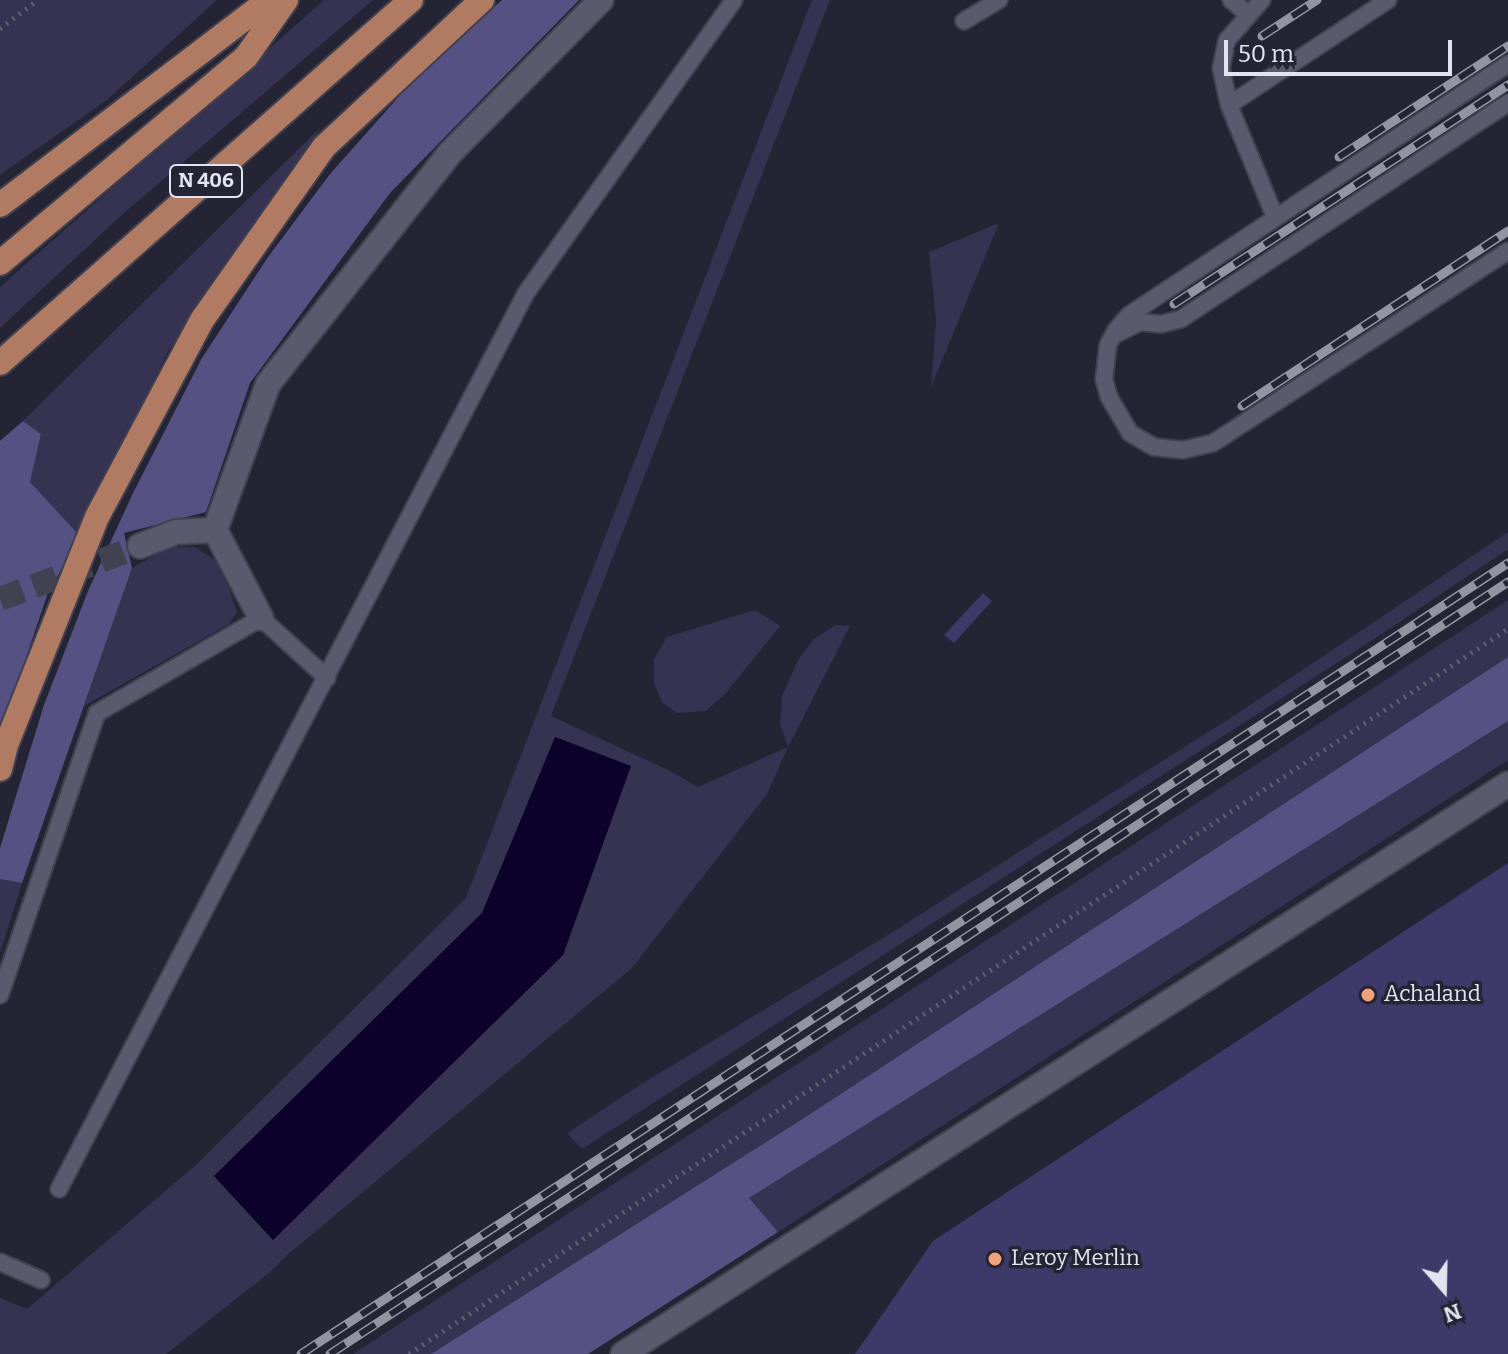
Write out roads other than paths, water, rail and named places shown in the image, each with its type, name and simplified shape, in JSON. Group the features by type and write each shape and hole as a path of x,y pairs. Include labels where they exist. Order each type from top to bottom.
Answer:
{"highway":[{"path":"0,205 269,0"},
{"path":"0,263 246,57 286,0"},
{"name":"N 406","path":"0,363 411,0"},
{"path":"0,769 6,745 97,517 202,320 324,147 482,0"}],"street":[{"path":"261,618 215,530 268,384 450,153 601,0"},
{"path":"140,546 176,532 215,530"},
{"path":"623,1354 1508,784"}],"lane":[{"path":"59,1189 526,293 734,0"},
{"path":"970,0 964,21 999,0"},
{"path":"1231,0 1248,14"},
{"path":"1262,0 1227,40 1222,57 1222,79 1229,105 1275,217"},
{"path":"1229,105 1388,0"},
{"path":"1508,64 1129,315 1108,345 1104,379 1113,407 1130,433 1154,447 1170,450 1199,448 1231,433 1508,251"},
{"path":"1108,345 1115,334 1131,325 1140,322 1161,324 1181,319 1508,103"},
{"path":"0,995 97,713 261,618 327,678"},
{"path":"0,1262 41,1280"}],"tunnel":[{"path":"0,599 140,546"}],"railway":[{"path":"1262,36 1317,0"},
{"path":"1339,157 1508,46"},
{"path":"1174,304 1508,85"},
{"path":"1242,406 1508,231"},
{"path":"301,1354 1508,563"},
{"path":"330,1354 1508,582"}],"place":[{"name":"Achaland","path":"1368,995"},
{"name":"Leroy Merlin","path":"995,1259"}]}
